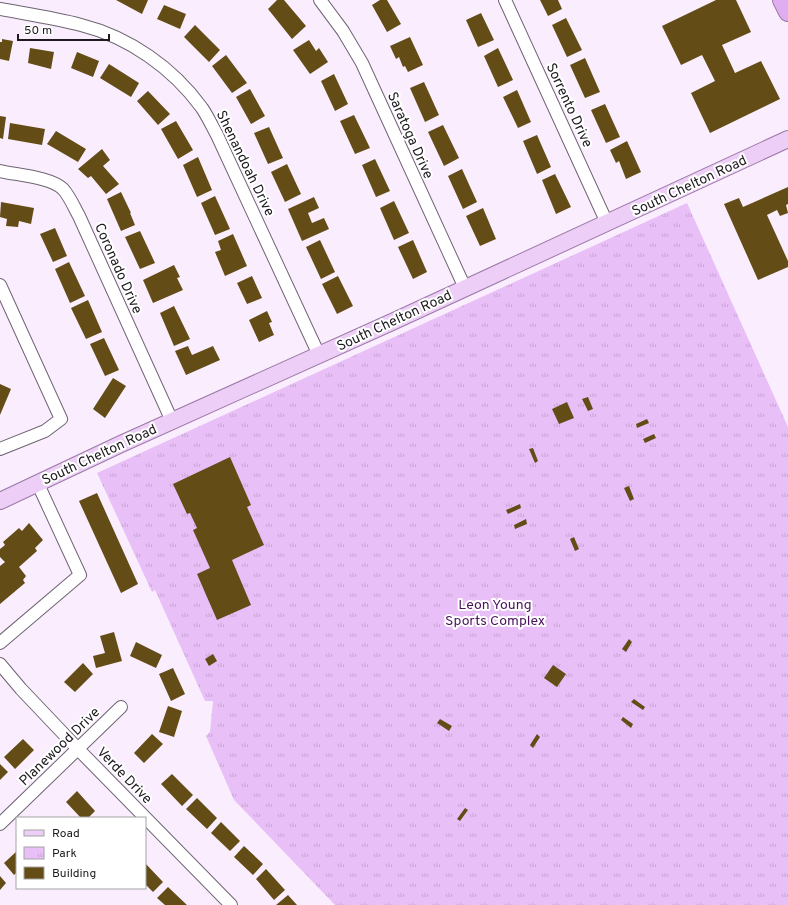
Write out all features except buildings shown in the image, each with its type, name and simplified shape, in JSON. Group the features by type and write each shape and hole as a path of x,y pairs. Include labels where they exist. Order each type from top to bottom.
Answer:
{"highway":[{"path":"782,0 788,12"}],"main road":[{"name":"South Chelton Road","path":"0,501 37,482 465,288 788,139"}],"street":[{"name":"Saratoga Drive","path":"320,0 343,31 362,63 465,288"},
{"name":"Sorrento Drive","path":"505,0 607,223"},
{"name":"Shenandoah Drive","path":"0,9 81,25 108,33 134,47 158,63 179,81 202,109 217,135 319,354"},
{"name":"Coronado Drive","path":"0,171 52,182 62,188 71,200 172,421"},
{"path":"0,285 61,419 45,431 0,449"},
{"path":"0,643 80,575 37,482"},
{"name":"Verde Drive","path":"0,664 21,689 145,817"},
{"name":"Planewood Drive","path":"0,824 121,707"},
{"name":"Verde Drive","path":"146,818 231,905"}],"green space":[{"name":"Leon Young Sports Complex","path":"687,203 788,427 788,905 335,905 234,800 206,736 210,732 213,701 205,701 155,590 152,592 97,473"}]}
